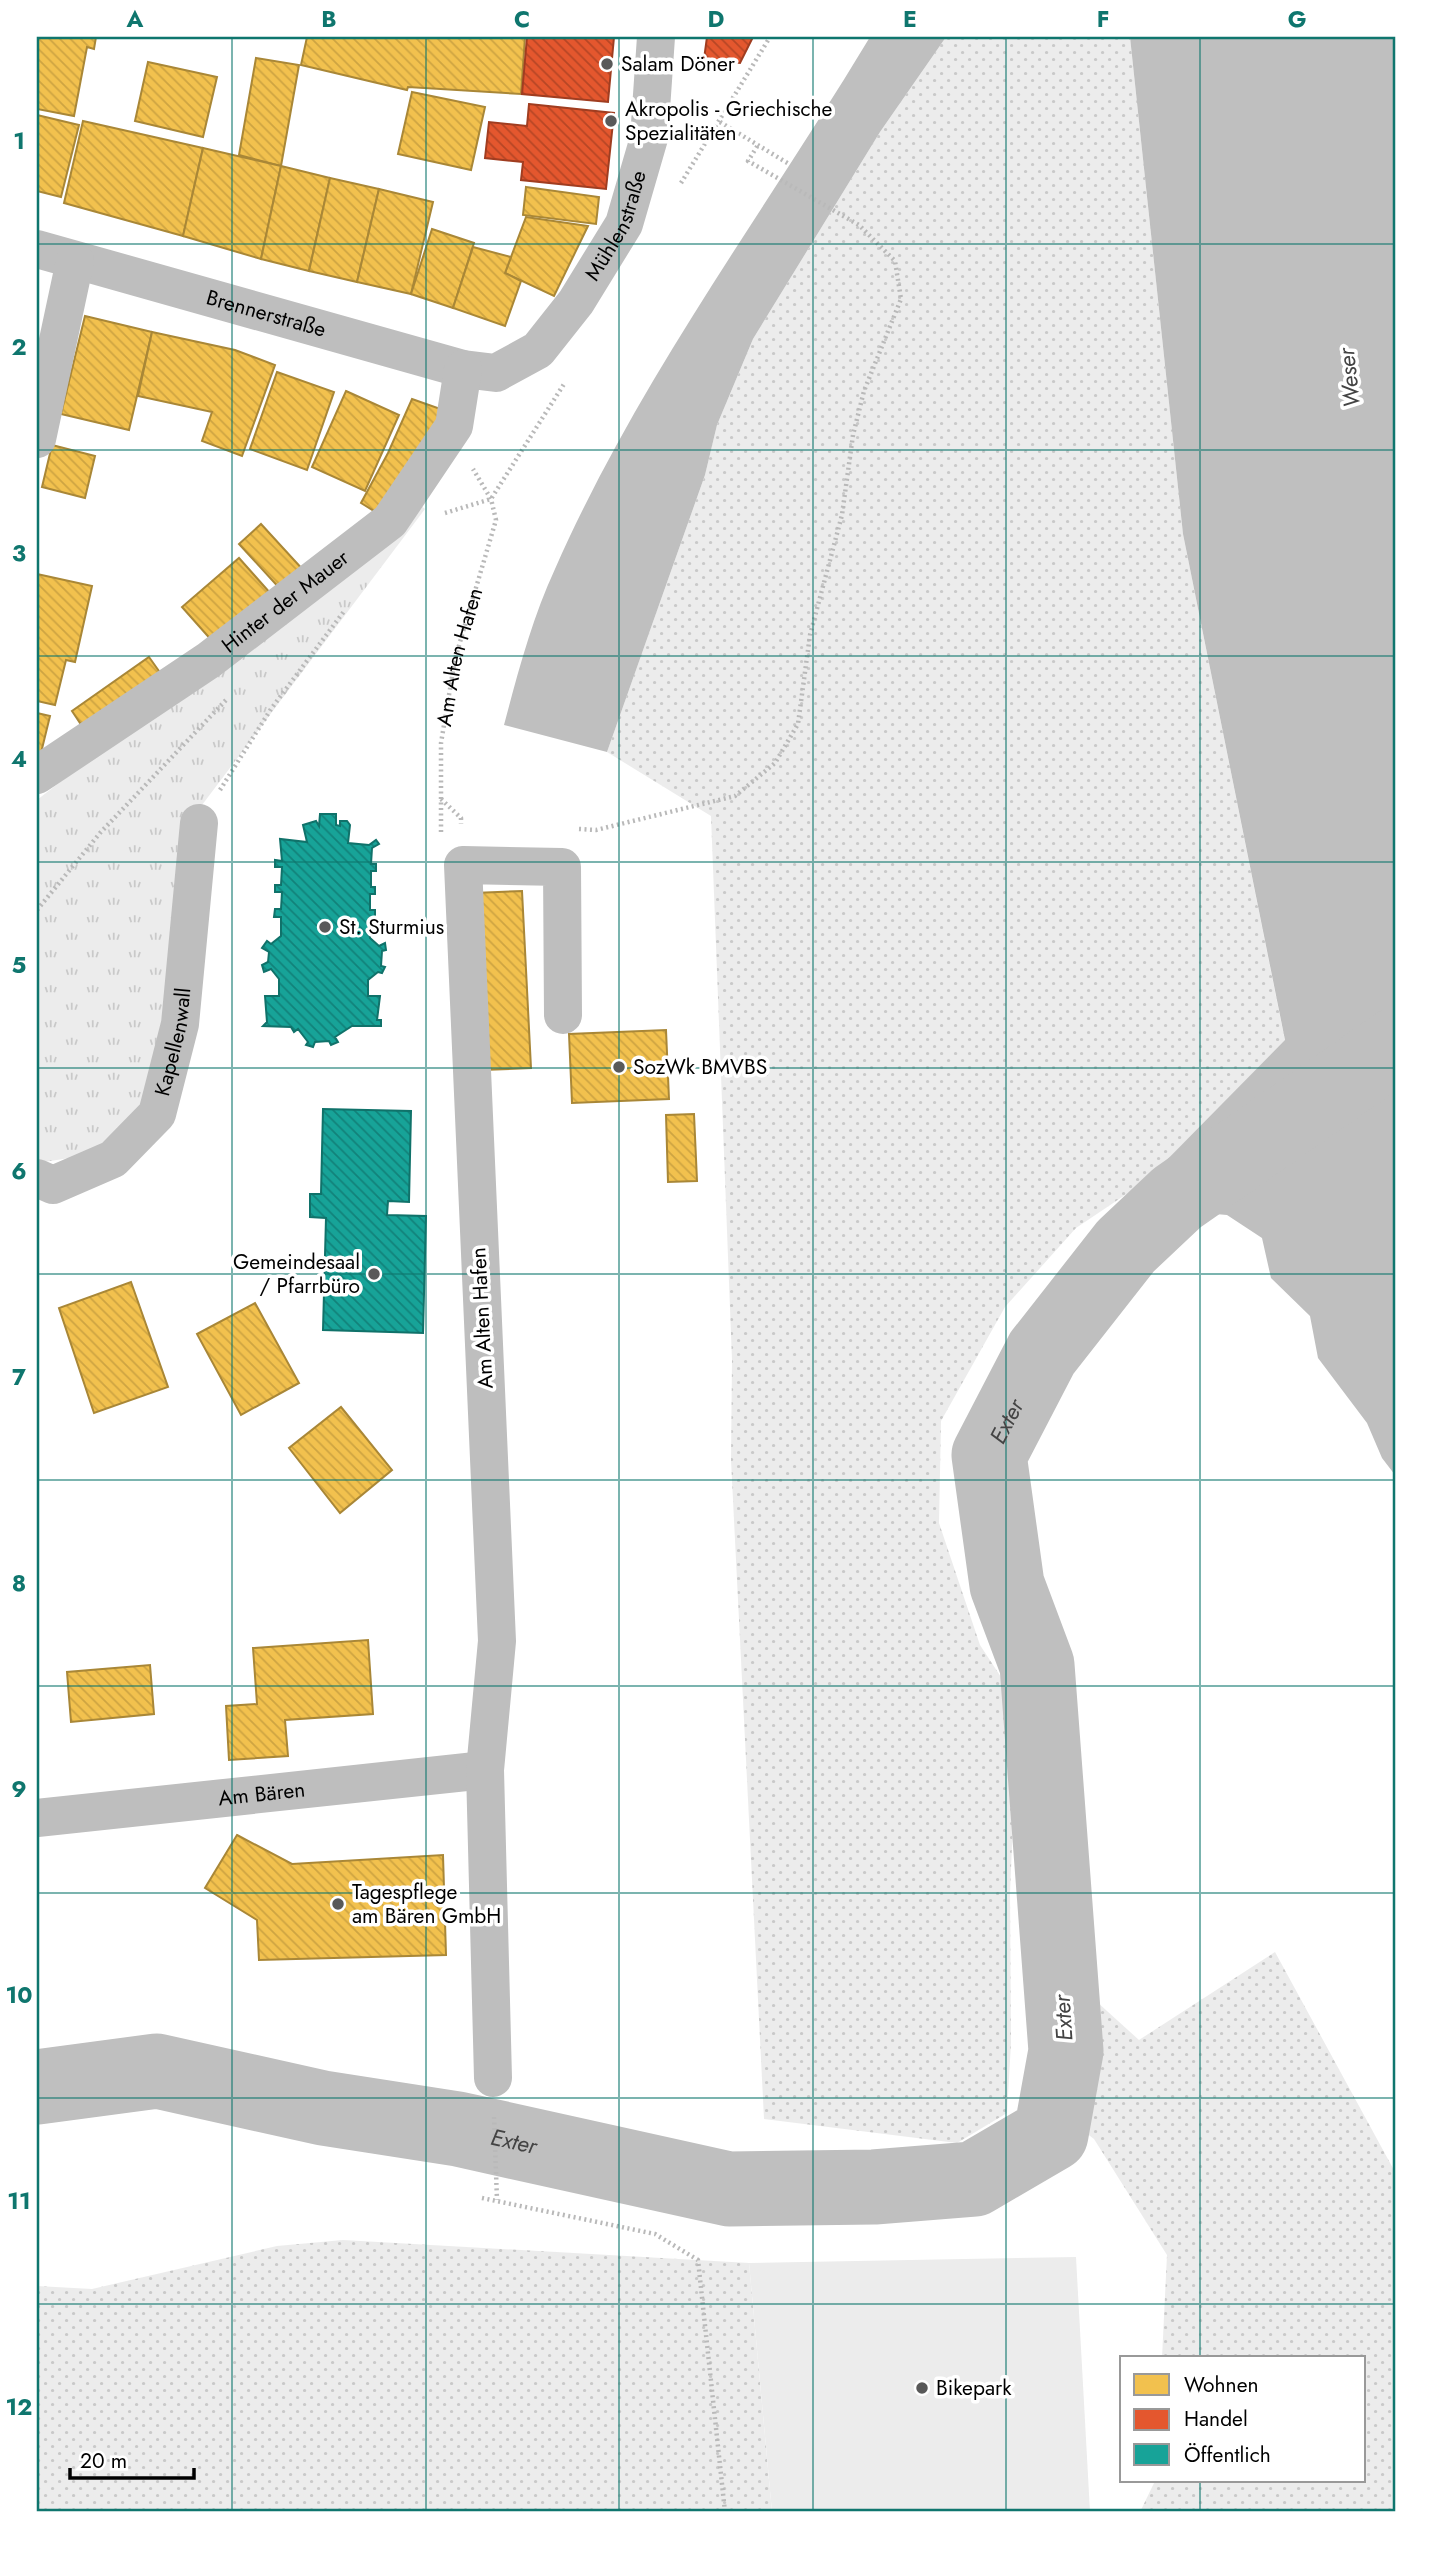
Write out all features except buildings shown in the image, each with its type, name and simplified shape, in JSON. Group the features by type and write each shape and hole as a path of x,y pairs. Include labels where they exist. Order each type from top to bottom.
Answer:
{"street":[{"name":"Mühlenstraße","path":"479,371 538,350 576,302 624,224 649,138 656,37"},
{"name":"Brennerstraße","path":"37,249 479,371"},
{"path":"37,439 75,261"},
{"name":"Hinter der Mauer","path":"37,775 209,660 390,521 454,426 479,371"},
{"name":"Kapellenwall","path":"37,1178 52,1185 113,1159 157,1114 180,1024 199,823"},
{"name":"Am Alten Hafen","path":"493,2078 485,1770 497,1641 463,865 562,867"},
{"path":"562,867 563,1015"},
{"name":"Am Bären","path":"37,1818 485,1770"}],"path":[{"path":"720,122 789,164"},
{"path":"562,867 568,829 596,830 735,796 775,763 798,724 810,635 842,515 853,435 864,391 901,299 895,261 859,225 748,161 758,145"},
{"name":"Am Alten Hafen","path":"437,515 491,499 496,520 455,659 441,743 440,799"},
{"path":"199,823 271,709 353,601"},
{"path":"37,910 100,834 234,692"},
{"path":"493,2078 498,2200"},
{"path":"482,2198 655,2234 698,2260 725,2512"}],"green space":[{"path":"946,37 1130,37 1183,534 1285,1041 1146,1181 1076,1228 1005,1307 941,1421 939,1523 980,1645 1018,1703 1010,1893 1011,2043 1007,2113 957,2143 764,2119 731,1460 732,1360 711,816 607,752 705,475 717,425 753,339 880,132"},
{"path":"418,503 425,509 196,813 148,1111 96,1154 37,1163 37,800"},
{"path":"1275,1952 1395,2172 1395,2512 1140,2512 1155,2482 1366,2482 1366,2356 1162,2356 1167,2255 1094,2139 1073,2123 1075,1982 1139,2040"},
{"path":"343,2240 749,2263 772,2512 37,2512 37,2286 92,2289 277,2246"},
{"name":"Bikepark","path":"1076,2257 1090,2512 772,2512 749,2263"}],"water":[{"path":"870,37 946,37 880,132 753,339 717,425 705,475 607,752 504,725 539,607 588,499 624,431 704,298"},
{"name":"Weser","path":"1130,37 1395,37 1395,1475 1382,1458 1367,1423 1318,1358 1310,1316 1271,1278 1262,1238 1227,1215 1204,1213 1146,1181 1285,1040 1183,534"}],"waterway":[{"name":"Exter","path":"37,2087 157,2071 323,2108 458,2129 729,2189 874,2187 974,2179 1051,2134 1066,2051 1037,1665 1007,1585 989,1455 1042,1353 1126,1246 1177,1198 1395,1046"}],"place":[{"name":"Salam Döner","path":"607,64"},
{"name":"Akropolis - Griechische Spezialitäten","path":"611,121"},
{"name":"St. Sturmius","path":"325,927"},
{"name":"SozWk BMVBS","path":"619,1067"},
{"name":"Gemeindesaal / Pfarrbüro","path":"374,1274"},
{"name":"Tagespflege am Bären GmbH","path":"338,1904"},
{"name":"Bikepark","path":"922,2388"}]}
